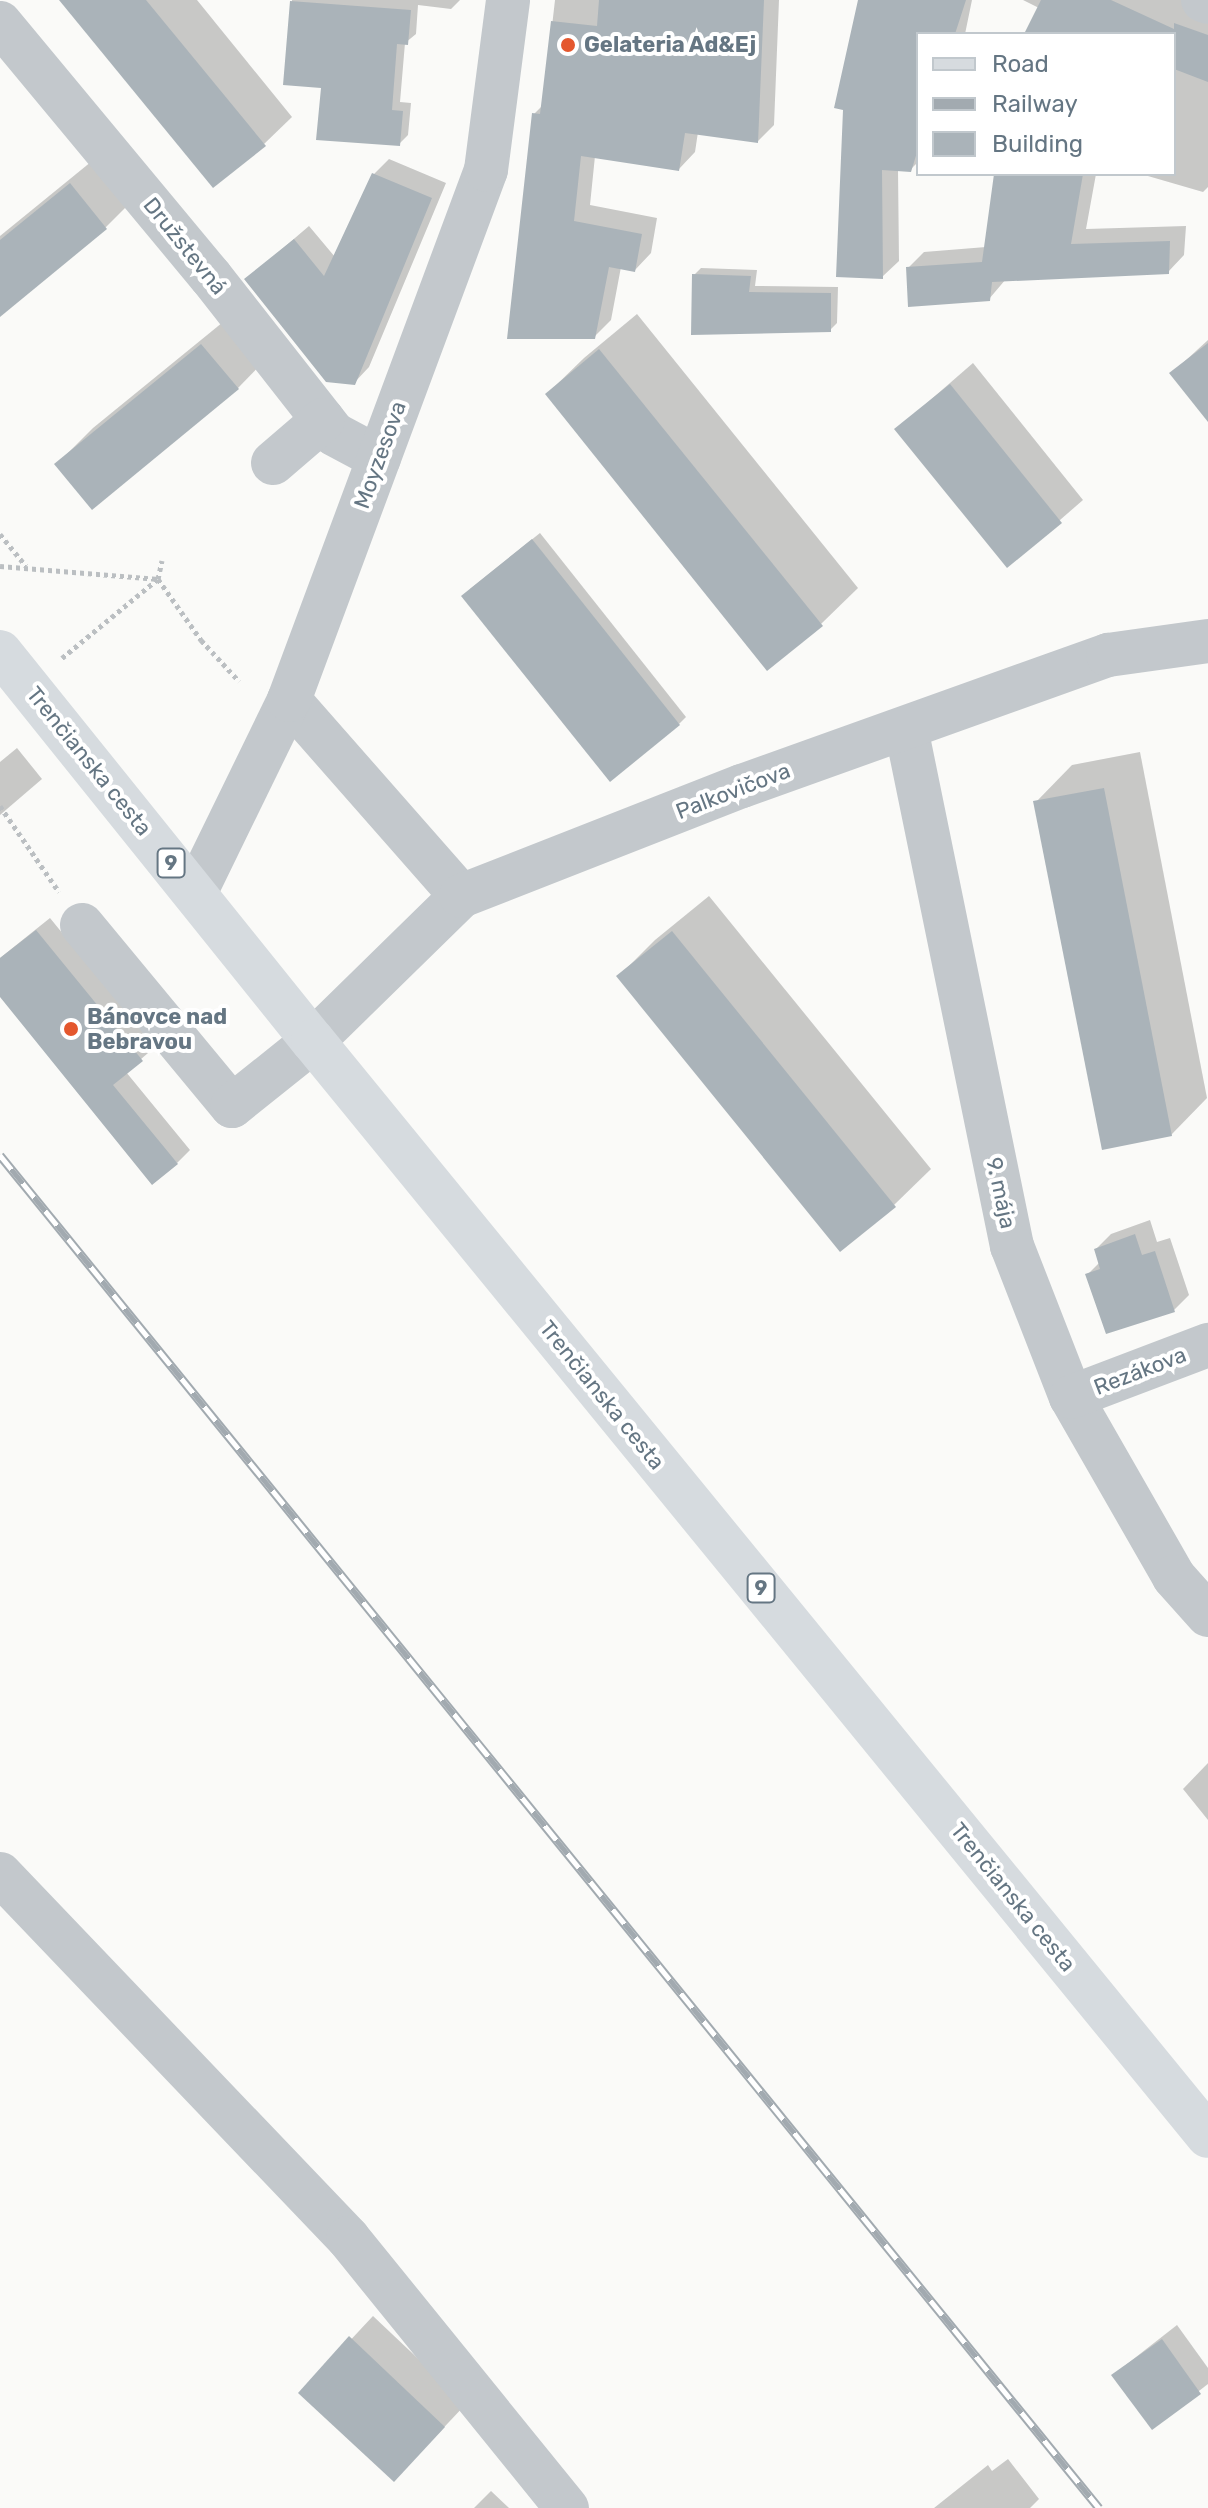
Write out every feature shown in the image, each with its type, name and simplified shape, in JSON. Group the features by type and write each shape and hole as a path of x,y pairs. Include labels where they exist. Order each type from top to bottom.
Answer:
{"main road":[{"name":"Trenčianska cesta","path":"0,652 313,1041 1208,2136"}],"street":[{"name":"Moyzesova","path":"195,893 289,700 486,170 508,0"},
{"name":"Družstevná","path":"0,23 211,277 329,427 379,458"},
{"path":"273,463 329,427"},
{"name":"Palkovičova","path":"82,925 232,1106 313,1041 461,896 742,786 1108,655 1208,641"},
{"path":"289,700 461,896"},
{"name":"9. mája","path":"906,728 1012,1246 1071,1397 1174,1577 1208,1615"},
{"name":"Rezákova","path":"1071,1397 1208,1345"},
{"path":"0,1874 348,2238 567,2508"}],"path":[{"path":"0,534 27,567"},
{"path":"61,659 158,579 162,560"},
{"path":"0,566 158,579 201,640 239,681"},
{"path":"0,806 82,925"}],"building":[{"path":"59,0 146,0 266,146 213,188"},
{"path":"599,0 764,0 758,143 685,133 679,171 581,156 574,221 642,234 635,272 609,267 595,339 507,339 532,113 540,114 551,21 597,26"},
{"path":"858,0 966,0 956,32 916,32 916,156 911,172 882,170 883,279 836,277 843,110 834,108"},
{"path":"1041,0 1111,0 1174,29 1174,23 1208,35 1208,82 1176,70 1176,32 1025,32"},
{"path":"290,1 411,10 408,45 397,44 392,110 403,111 400,146 316,140 321,88 283,85"},
{"path":"372,173 432,198 355,385 326,382 244,279 294,239 324,276"},
{"path":"994,176 1083,176 1071,244 1170,241 1169,274 992,282 990,301 908,307 906,267 982,262"},
{"path":"70,183 107,229 0,317 0,240"},
{"path":"692,274 751,276 749,292 831,293 831,332 691,335"},
{"path":"1208,343 1208,422 1169,373"},
{"path":"201,344 239,389 92,510 54,464"},
{"path":"599,349 823,626 767,671 545,394"},
{"path":"950,384 1062,523 1007,568 894,429"},
{"path":"532,539 680,725 610,782 461,596"},
{"path":"1104,788 1172,1136 1102,1150 1033,801"},
{"name":"Bánovce nad Bebravou","path":"36,930 143,1061 113,1085 178,1164 152,1185 0,997 0,958"},
{"path":"672,931 896,1207 840,1252 616,976"},
{"path":"1135,1234 1142,1255 1155,1251 1175,1312 1106,1334 1085,1274 1100,1269 1094,1249"},
{"path":"349,2336 445,2427 394,2482 298,2393"},
{"path":"1162,2339 1201,2394 1152,2430 1111,2375"}],"railway":[{"path":"0,1155 1099,2508"}],"place":[{"name":"Gelateria Ad&Ej","path":"568,45"},
{"name":"Bánovce nad Bebravou","path":"71,1029"}]}
